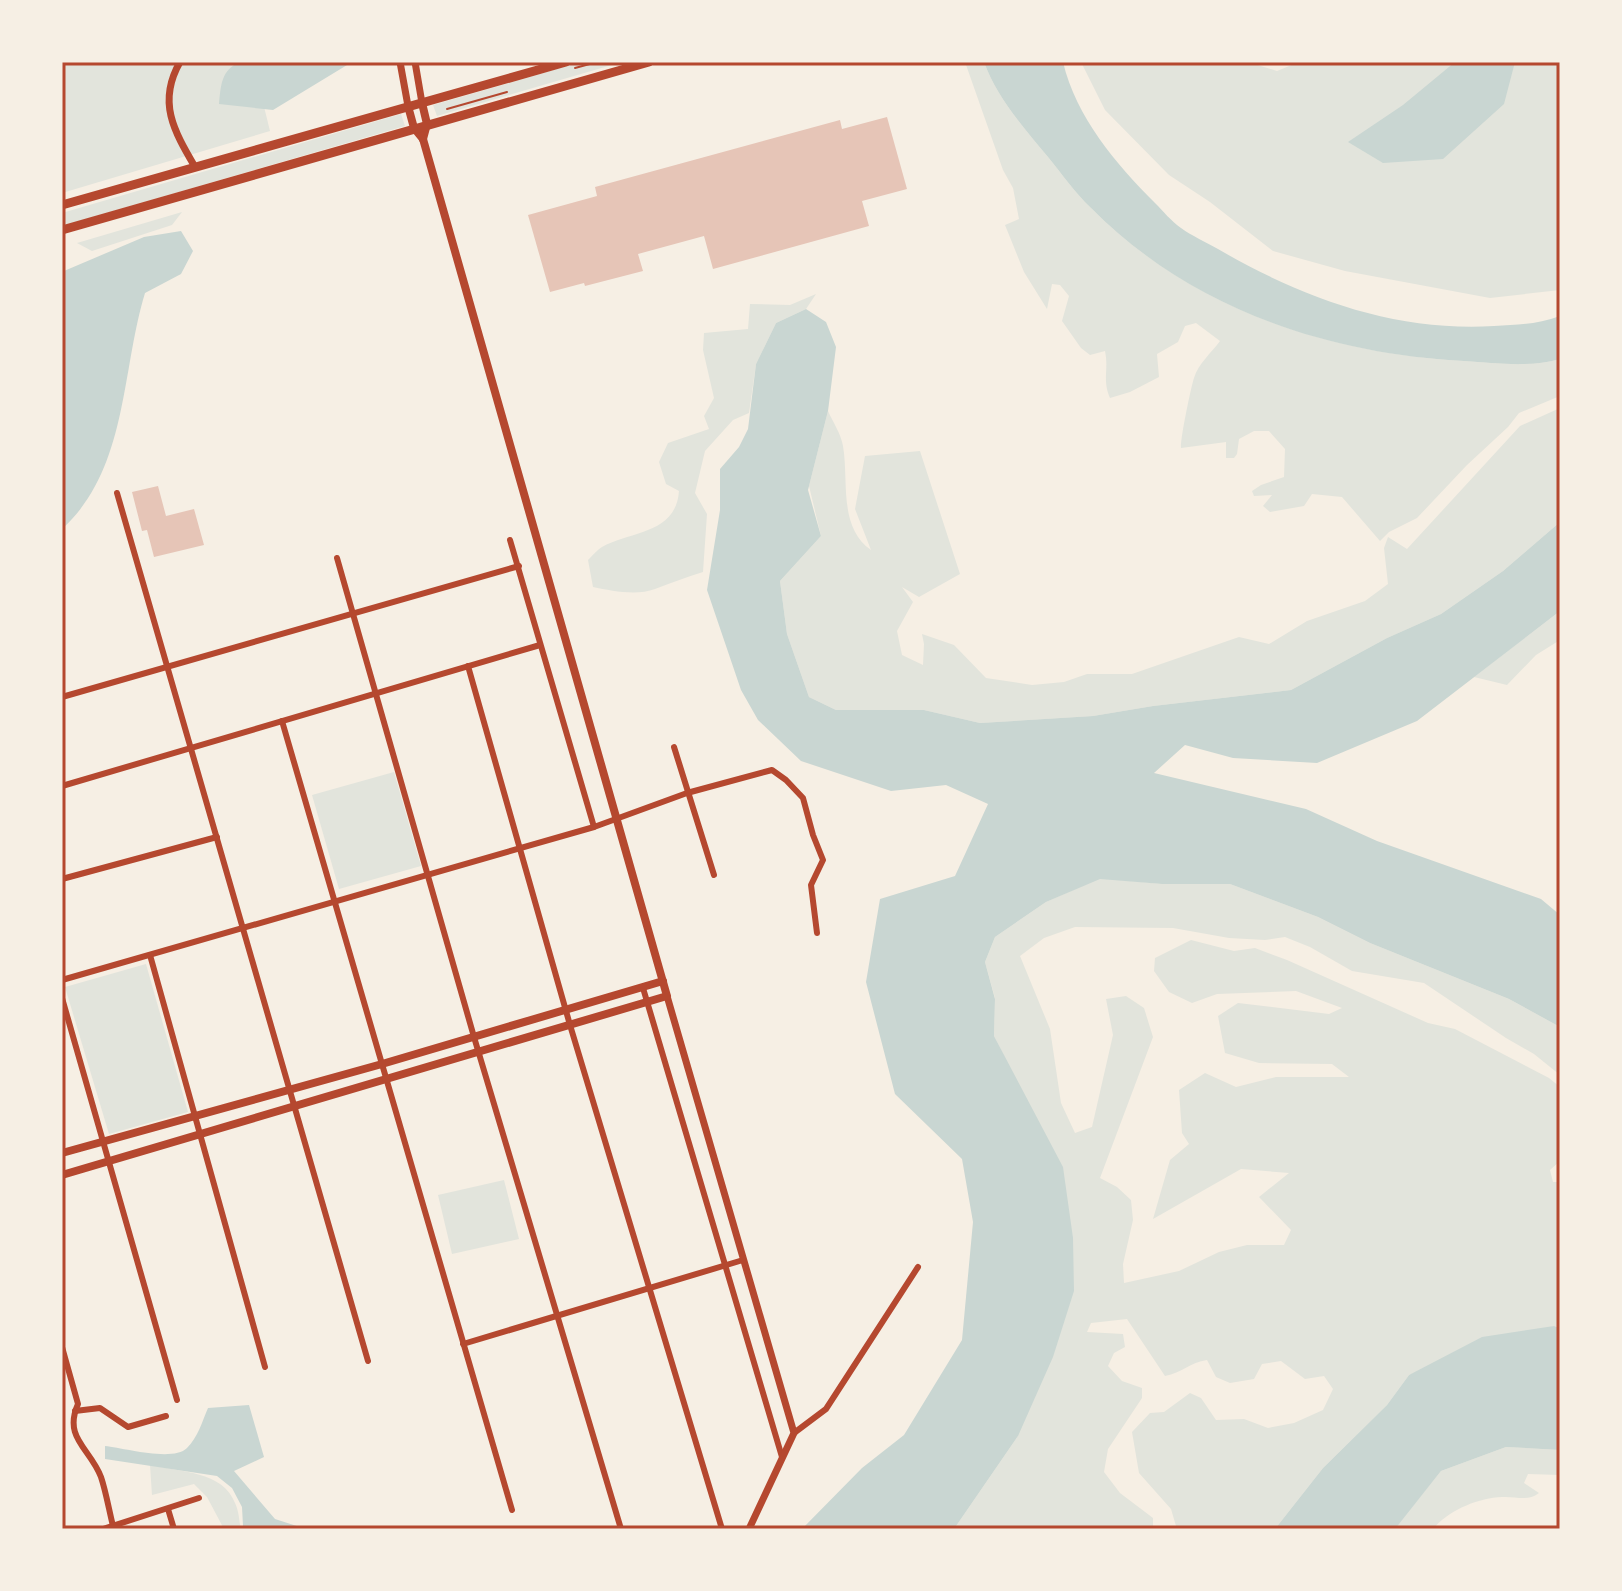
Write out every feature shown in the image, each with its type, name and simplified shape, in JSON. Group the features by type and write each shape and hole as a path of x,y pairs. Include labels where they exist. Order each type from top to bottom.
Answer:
{"main road":[{"path":"62,205 566,62"},
{"path":"62,230 649,62"},
{"path":"422,103 427,124 423,139"},
{"path":"62,1175 667,996 423,139 414,128 408,106"},
{"path":"62,1153 382,1064 663,981"}],"street":[{"path":"180,62 167,90 173,129 195,167"},
{"path":"400,62 408,106"},
{"path":"415,62 422,103"},
{"path":"117,493 368,1361"},
{"path":"510,540 594,827"},
{"path":"337,558 474,1037 621,1529"},
{"path":"62,697 519,566"},
{"path":"62,786 540,645"},
{"path":"468,666 570,1025 722,1529"},
{"path":"282,721 512,1510"},
{"path":"674,747 714,875"},
{"path":"62,980 594,827 687,793 772,770 803,798 823,860 811,885 817,933"},
{"path":"62,879 217,837"},
{"path":"150,955 265,1367"},
{"path":"643,988 782,1457"},
{"path":"667,996 794,1433"},
{"path":"62,998 177,1400"},
{"path":"463,1344 743,1260"},
{"path":"749,1529 794,1433 826,1409 918,1267"},
{"path":"62,1347 78,1404 72,1418 73,1431 100,1475 113,1526"},
{"path":"75,1411 100,1408 128,1427 166,1416"},
{"path":"103,1529 199,1498"},
{"path":"168,1509 174,1529"}],"shaded area":[{"path":"62,62 253,62 270,131 62,193"},
{"path":"240,62 352,62 273,110 219,104 226,74"},
{"path":"581,62 622,62 437,116 433,105"},
{"path":"965,62 984,62 1012,112 1091,208 1130,243 1172,273 1216,298 1263,319 1361,348 1500,364 1560,359 1560,396 1519,413 1417,518 1389,532 1380,541 1342,497 1312,494 1304,506 1270,512 1263,506 1272,495 1254,496 1252,491 1284,477 1285,449 1269,431 1254,431 1239,439 1234,458 1226,458 1226,442 1181,448 1194,378 1220,341 1196,323 1185,326 1178,342 1157,354 1159,377 1110,398 1106,386 1105,351 1090,355 1081,348 1062,321 1069,296 1060,285 1052,284 1047,309 1024,272 1005,225 1019,219 1013,188 1003,170"},
{"path":"984,62 1063,62 1077,102 1099,138 1140,188 1181,228 1250,267 1350,308 1421,323 1503,326 1560,316 1560,359 1500,364 1412,357 1311,336 1216,299 1130,243 1085,202 1012,112"},
{"path":"1081,62 1248,62 1277,71 1299,62 1560,62 1560,290 1490,298 1345,271 1273,251 1169,175 1105,110"},
{"path":"1455,62 1515,62 1504,104 1443,159 1383,163 1348,142 1403,105"},
{"path":"401,114 405,126 62,226 62,213"},
{"path":"182,212 172,225 92,251 77,243"},
{"path":"181,231 193,251 181,274 145,293 111,449 84,505 62,529 62,274 144,237"},
{"path":"816,294 806,309 776,323 756,364 749,413 733,420 705,451 695,493 707,514 703,572 640,592 593,587 588,560 595,553 602,547 661,523 670,516 676,505 679,491 666,484 659,462 668,443 709,429 704,416 714,398 703,350 704,333 748,329 750,304 790,305"},
{"path":"806,309 826,322 836,347 828,411 808,490 821,536 780,581 787,634 809,697 836,710 924,710 980,723 1093,716 1291,690 1387,638 1441,614 1503,571 1560,522 1560,611 1417,721 1317,763 1233,758 1185,745 1154,773 1306,809 1377,841 1541,899 1560,915 1560,1027 1509,999 1370,943 1318,917 1230,884 1162,884 1100,879 1046,902 995,937 985,962 995,999 994,1036 1063,1167 1073,1238 1074,1291 1053,1357 1018,1436 954,1529 802,1529 862,1468 904,1435 962,1340 973,1222 962,1159 895,1094 866,982 880,899 955,876 988,804 946,785 891,791 801,761 758,720 741,690 707,590 720,510 720,469 739,447 748,429 756,364 776,323"},
{"path":"1560,408 1560,522 1503,571 1441,614 1387,638 1291,690 1093,716 980,723 924,710 836,710 809,697 787,634 780,581 821,536 809,486 828,411 842,442 849,516 861,540 871,550 855,509 865,456 920,451 960,574 919,597 902,587 913,602 897,631 902,655 923,665 922,634 954,645 986,678 1032,685 1064,682 1087,674 1132,674 1239,637 1269,644 1307,621 1365,601 1388,584 1384,548 1388,537 1407,549 1520,426"},
{"path":"1560,611 1560,640 1536,655 1507,685 1474,677"},
{"path":"394,772 421,866 339,889 312,795"},
{"path":"1100,878 1162,884 1230,884 1318,917 1370,943 1509,999 1560,1027 1560,1075 1534,1054 1424,983 1352,971 1285,937 1265,940 1229,938 1173,928 1075,927 1044,938 1020,956 1050,1029 1061,1103 1075,1133 1092,1127 1113,1035 1106,999 1126,996 1144,1008 1153,1037 1100,1178 1117,1187 1131,1200 1133,1220 1123,1264 1124,1283 1179,1271 1219,1252 1247,1245 1284,1245 1291,1230 1259,1197 1289,1173 1241,1169 1153,1219 1170,1160 1189,1144 1182,1133 1179,1090 1205,1073 1236,1087 1276,1077 1349,1077 1332,1064 1259,1063 1225,1053 1218,1016 1238,1003 1329,1014 1342,1008 1296,991 1217,994 1192,1003 1169,992 1154,971 1155,958 1191,940 1234,951 1255,948 1287,960 1428,1023 1455,1029 1549,1078 1560,1087 1560,1161 1550,1170 1553,1182 1560,1182 1560,1328 1554,1326 1409,1375 1387,1405 1323,1468 1275,1529 1175,1529 1171,1509 1139,1473 1132,1432 1150,1413 1164,1412 1190,1393 1201,1398 1216,1420 1244,1419 1268,1428 1294,1423 1323,1410 1333,1389 1324,1376 1305,1379 1281,1361 1262,1364 1254,1379 1230,1383 1216,1377 1207,1360 1165,1376 1127,1319 1091,1323 1087,1332 1123,1334 1125,1347 1114,1353 1108,1366 1122,1381 1142,1388 1142,1398 1108,1449 1104,1472 1120,1493 1153,1518 1153,1529 954,1529 1018,1436 1019,1086 994,1036 995,998 985,962 995,937 1046,902"},
{"path":"146,964 188,1112 109,1134 65,987"},
{"path":"504,1180 519,1239 452,1254 438,1195"},
{"path":"1554,1326 1560,1328 1560,1450 1506,1447 1441,1471 1395,1529 1275,1529 1323,1468 1387,1405 1409,1375 1482,1337"},
{"path":"249,1405 264,1457 234,1471 275,1519 306,1529 246,1529 243,1526 242,1507 232,1488 217,1476 105,1459 105,1446 160,1454 180,1452 194,1439 208,1408"},
{"path":"1506,1447 1560,1450 1560,1475 1528,1474 1524,1483 1539,1493 1535,1496 1493,1498 1474,1503 1447,1516 1433,1529 1394,1529 1441,1471"},
{"path":"150,1465 199,1475 221,1485 235,1503 241,1529 224,1529 207,1497 194,1484 152,1495"}],"building":[{"path":"887,117 907,189 862,201 869,226 713,269 704,236 638,254 643,271 550,292 528,215 597,196 595,187 840,120 842,129"},
{"path":"158,486 166,516 194,509 204,545 154,557 147,530 142,531 132,492"}]}
